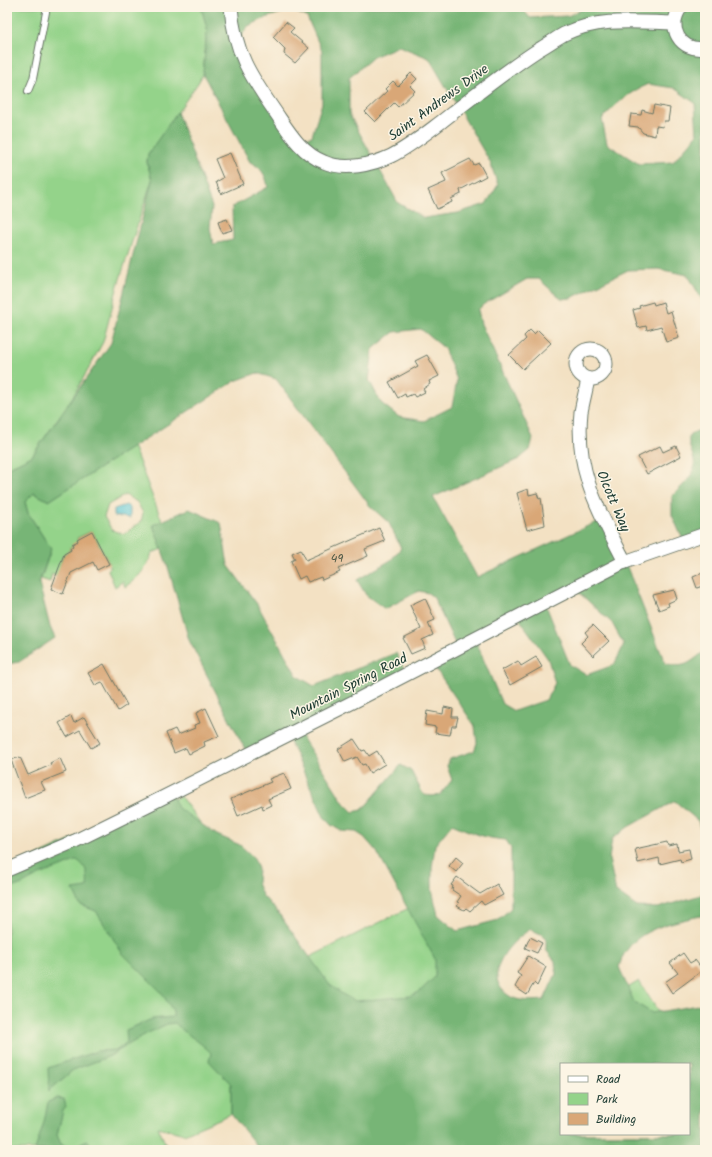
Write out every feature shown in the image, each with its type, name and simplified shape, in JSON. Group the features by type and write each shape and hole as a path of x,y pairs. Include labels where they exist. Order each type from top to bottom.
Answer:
{"street":[{"name":"Saint Andrews Drive","path":"231,7 232,28 242,61 265,98 296,142 311,155 324,162 339,166 375,163 408,146 513,66 563,35 587,25 613,21 674,23"},
{"path":"681,7 676,14 674,23 675,33 680,41 688,47 698,49 705,48"},
{"name":"Olcott Way","path":"588,379 582,412 581,452 586,477 597,508 625,562"},
{"name":"Mountain Spring Road","path":"7,870 74,841 138,810 359,699 625,562 705,534"}],"lane":[{"path":"28,91 33,79 47,7"}],"green space":[{"path":"7,7 201,7 207,28 203,74 148,154 147,162 152,180 118,285 103,342 74,395 32,456 7,468"},
{"path":"201,7 521,7 530,18 568,16 587,7 705,7 705,305 688,275 658,269 628,270 571,298 561,299 539,279 527,279 484,304 478,310 481,324 533,438 530,450 519,459 433,497 477,577 603,519 625,562 665,663 678,666 687,664 705,651 705,844 698,821 675,801 628,827 612,839 609,859 616,892 637,907 658,908 701,895 705,888 705,915 673,922 642,935 626,952 619,967 634,1002 652,1013 698,1005 705,1002 705,1150 260,1150 231,1114 231,1084 209,1061 211,1053 175,1023 167,1024 146,1034 110,1056 73,1070 49,1091 48,1068 97,1051 117,1050 127,1042 126,1030 152,1019 173,1017 173,1011 161,992 122,953 96,911 80,905 73,890 87,888 86,872 81,863 77,860 20,885 11,887 7,887 7,870 171,793 178,808 217,835 240,845 254,858 258,869 257,883 262,895 279,914 329,984 342,994 355,1001 410,996 419,992 435,977 435,959 377,852 364,837 356,832 341,831 331,825 324,817 287,735 248,755 189,640 168,567 153,525 189,509 221,523 228,565 257,604 297,676 314,686 396,653 407,674 302,733 302,737 344,803 353,812 362,810 401,765 411,771 423,794 431,796 440,795 452,780 447,766 450,759 474,751 477,743 475,726 431,662 457,648 434,598 428,593 419,591 385,609 366,595 357,580 391,560 401,548 389,523 370,506 276,379 257,373 235,381 49,501 34,493 25,502 28,513 51,549 39,583 50,627 55,638 19,662 7,664 7,468 32,456 111,343 152,180 147,162 148,154 177,112 212,207 210,228 213,244 233,240 232,207 268,187 262,172 257,166 250,162 203,74 207,28","holes":["291,10 307,17 322,51 322,103 312,136 296,142 236,44 248,26 268,17","399,46 429,58 490,162 498,185 486,204 458,213 424,218 398,203 349,114 349,78 373,57","648,84 674,88 695,103 697,135 673,162 639,164 607,144 602,119 618,103","421,329 444,348 457,380 452,407 424,421 399,417 381,403 369,380 373,349 394,332","574,588 612,623 624,645 614,665 586,675 570,665 545,603","518,617 548,659 555,683 546,700 514,711 502,704 475,639","452,824 484,836 506,840 511,848 511,908 498,920 457,931 438,915 432,890 432,868 435,845","531,929 546,937 546,950 555,961 556,974 544,1000 530,1001 516,999 508,995 500,987 497,978 498,968 508,949 515,941"]},
{"path":"705,428 705,534 684,542 672,515 672,496 689,478 694,468 693,456 689,443 690,434"},
{"path":"133,446 162,521 153,525 162,549 152,553 145,568 130,583 125,587 123,581 115,587 108,570 110,567 109,564 92,531 77,538 78,541 70,548 71,550 64,554 60,565 65,567 56,576 52,574 50,582 41,579 51,549 28,513 25,502 34,493 49,501","holes":["125,495 137,502 143,513 141,522 124,534 112,530 104,517 108,505"]},
{"path":"180,796 304,960 423,901 522,1053 639,981 705,1086 690,1150 281,1150 231,1085 231,1114 184,1134 158,1127 166,1145 155,1150 7,1150 7,875"},
{"path":"57,1098 64,1099 66,1107 63,1111 57,1135 61,1144 71,1148 87,1140 97,1150 35,1150 44,1122 48,1102"}],"water":[{"path":"126,505 130,508 130,518 114,516 114,509"}],"building":[{"path":"286,22 294,28 290,32 309,48 295,63 284,54 285,49 273,37"},
{"path":"411,73 417,79 410,86 415,91 398,107 394,103 375,122 365,112 387,91 385,89 393,81 398,86"},
{"path":"654,105 670,108 668,121 664,121 663,127 656,126 655,136 643,133 638,127 629,126 631,114 641,115 642,110 652,113"},
{"path":"230,153 243,184 221,194 216,182 223,178 215,159"},
{"path":"470,159 474,165 479,163 486,176 460,190 461,194 451,199 452,202 437,209 428,190 446,182 442,173"},
{"path":"227,219 232,230 222,233 218,222"},
{"path":"653,302 654,305 663,302 666,313 671,311 679,338 666,342 661,326 647,330 646,326 638,328 633,310 640,308 639,306"},
{"path":"530,330 534,334 538,330 551,343 523,369 509,355 526,339 524,336"},
{"path":"427,355 439,376 429,381 430,384 423,389 425,392 415,397 413,394 406,397 405,394 398,398 389,382 418,366 415,361"},
{"path":"660,446 663,452 676,446 681,456 647,474 638,457"},
{"path":"528,489 529,495 537,493 539,499 541,498 545,525 527,530 517,493"},
{"path":"379,528 385,541 365,549 368,556 338,569 340,572 322,580 321,577 308,582 305,576 299,579 291,561 295,559 292,553 301,549 306,560"},
{"path":"92,531 109,564 97,570 93,562 71,573 63,594 51,589 64,554 71,550 70,548 73,546 72,544 78,541 77,539"},
{"path":"705,572 705,585 697,588 693,577"},
{"path":"674,590 677,599 668,603 669,606 659,610 653,595"},
{"path":"425,598 435,620 428,623 433,635 422,640 425,648 411,654 403,638 421,629 410,605"},
{"path":"593,625 609,641 593,656 581,643 588,636 585,632"},
{"path":"536,657 542,667 510,685 502,670 518,661 521,666"},
{"path":"104,664 127,705 118,711 102,682 95,685 88,673"},
{"path":"444,707 453,709 452,717 458,717 456,726 452,726 450,735 435,733 436,727 425,725 427,711 443,714"},
{"path":"206,708 219,736 204,742 205,746 189,754 186,748 174,753 166,733 175,729 178,735 195,728 194,725 200,723 196,713"},
{"path":"71,716 74,723 84,717 100,743 91,748 80,730 67,737 59,723"},
{"path":"354,739 362,751 365,750 369,756 377,751 385,764 370,773 365,764 362,765 357,757 345,762 338,749"},
{"path":"20,757 28,775 51,765 50,763 60,758 66,772 41,782 45,790 25,798 11,760"},
{"path":"284,773 291,789 268,799 271,805 263,809 262,805 238,816 231,799 271,782 269,779"},
{"path":"667,842 668,846 677,844 678,851 689,849 691,859 681,862 680,859 660,864 659,858 638,863 635,849"},
{"path":"456,857 463,863 456,872 449,866"},
{"path":"457,877 480,894 497,884 503,895 484,905 481,901 470,911 466,908 464,910 457,906 459,903 457,902 461,896 452,890 453,886 451,885"},
{"path":"530,937 542,943 537,953 525,948"},
{"path":"683,953 690,963 695,960 703,970 672,993 665,982 678,973 670,963"},
{"path":"528,956 546,967 537,986 534,983 527,995 515,987 521,976 517,973"}]}
